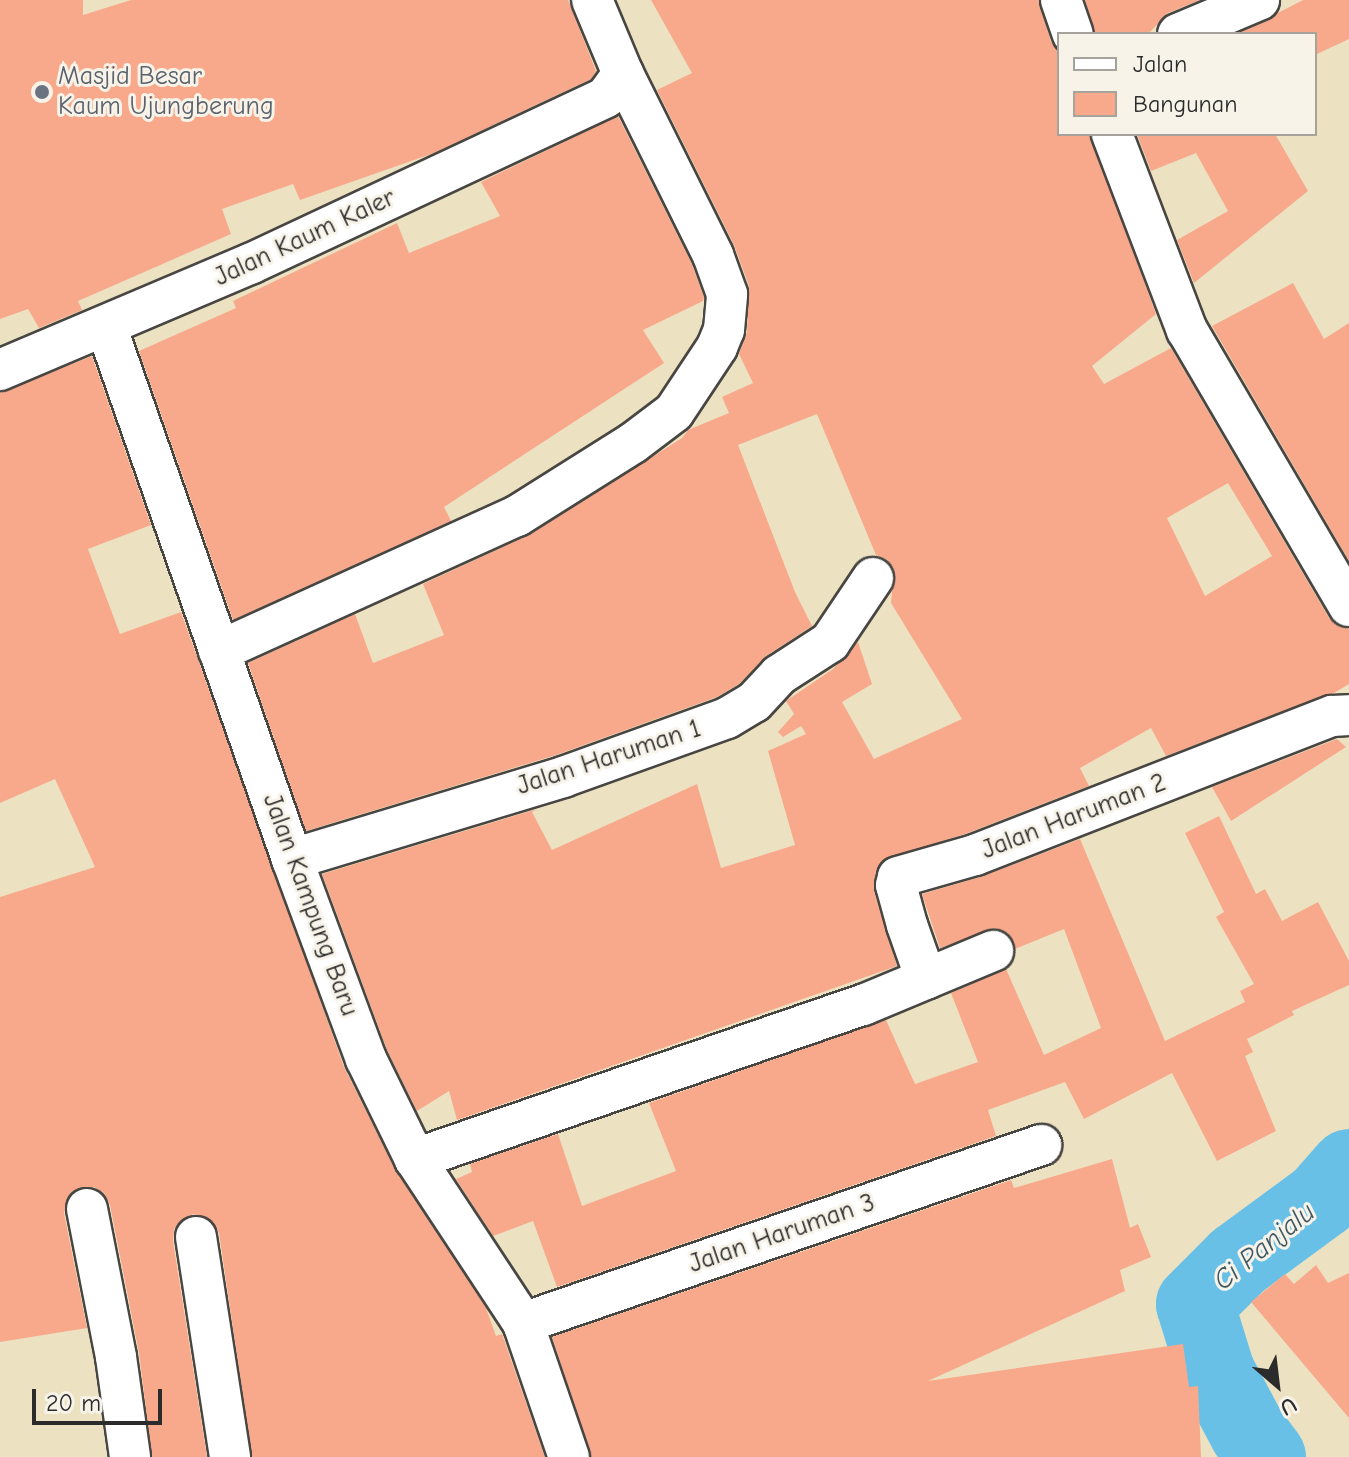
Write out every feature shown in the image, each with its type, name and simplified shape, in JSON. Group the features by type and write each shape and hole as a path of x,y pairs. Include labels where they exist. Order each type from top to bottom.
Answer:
{"street":[{"path":"219,651 517,516 633,443 674,412 717,347 724,330 727,294 713,255 614,86 592,0"},
{"path":"1061,0 1072,32"},
{"path":"1183,32 1259,0"},
{"name":"Jalan Kaum Kaler","path":"0,370 250,264 614,86"},
{"path":"1113,136 1187,330 1349,606"},
{"name":"Jalan Kampung Baru","path":"106,326 292,859 366,1059 415,1159 523,1323 569,1457"},
{"name":"Jalan Haruman 1","path":"292,859 563,777 727,718 754,702 779,675 830,642 873,578"},
{"name":"Jalan Haruman 2","path":"926,979 903,911 896,885 898,877 975,855 1332,716 1349,715"},
{"path":"415,1159 863,1005 993,951"},
{"name":"Jalan Haruman 3","path":"523,1323 1041,1145"},
{"path":"87,1209 116,1357 130,1457"},
{"path":"196,1237 230,1457"}],"building":[{"path":"0,0 83,0 83,15 131,0 568,0 596,71 591,79 434,153 300,200 293,184 222,209 231,234 78,301 82,310 39,328 28,309 0,319"},
{"path":"651,0 1039,0 1051,42 1057,50 1057,136 1091,136 1156,314 1092,366 1104,384 1171,348 1329,618 1338,626 1349,629 1349,684 1334,693 1166,756 1151,728 1080,768 1089,786 968,833 882,861 876,871 874,891 897,966 457,1120 449,1091 417,1111 387,1050 322,874 537,809 532,812 552,850 697,784 721,868 795,845 768,751 806,734 801,726 783,737 778,732 794,714 786,701 833,669 858,642 872,684 842,702 874,759 962,719 891,603 894,569 886,559 876,555 817,414 738,445 795,592 812,626 766,656 739,684 717,697 556,755 306,831 248,663 355,614 373,663 444,635 423,584 529,535 682,438 688,430 729,413 722,397 753,383 739,354 747,332 749,286 734,245 657,90 692,73","holes":["1228,483 1272,556 1205,596 1167,518"]},
{"path":"1085,0 1200,0 1168,13 1150,32 1094,32"},
{"path":"1303,0 1349,0 1349,39 1317,54 1317,32 1241,32"},
{"path":"618,116 692,264 704,297 703,301 643,330 664,363 444,507 451,521 233,620 139,351 236,308 233,301 397,223 409,253 500,216 481,182"},
{"path":"1138,136 1276,136 1308,191 1194,283 1177,240 1228,211 1196,153 1151,171"},
{"path":"1293,283 1324,339 1349,323 1349,561 1212,326"},
{"path":"92,356 151,525 88,549 120,634 181,612 344,1067 396,1171 486,1308 496,1336 502,1334 545,1457 252,1457 219,1233 213,1222 193,1214 181,1220 174,1229 173,1241 207,1457 152,1457 139,1353 110,1205 104,1193 94,1187 82,1187 71,1192 64,1213 87,1328 0,1342 0,897 95,867 55,779 0,803 0,393"},
{"path":"1337,739 1346,747 1231,821 1212,787"},
{"path":"1219,816 1256,894 1265,889 1282,921 1318,902 1349,961 1349,985 1292,1011 1294,1015 1247,1039 1253,1052 1245,1056 1276,1131 1217,1161 1172,1073 1084,1119 1065,1082 988,1110 996,1136 557,1287 533,1221 493,1236 456,1179 472,1172 470,1164 558,1134 582,1206 676,1171 649,1103 886,1020 915,1084 978,1062 951,993 1006,969 1044,1055 1101,1028 1064,929 1015,949 1008,933 995,928 940,948 922,894 983,876 1080,839 1165,1041 1245,1002 1240,991 1254,984 1216,917 1224,912 1185,833"},
{"path":"1112,1159 1130,1228 1138,1224 1151,1257 1120,1270 1125,1291 928,1381 1183,1344 1189,1387 1198,1386 1201,1457 591,1457 552,1337 1011,1180 1014,1188"},
{"path":"1316,1265 1328,1283 1349,1273 1349,1418 1251,1302 1285,1274 1294,1284"}],"waterway":[{"name":"Ci Panjalu","path":"1267,1457 1248,1432 1216,1372 1195,1304 1238,1261 1322,1199 1349,1168"}],"place":[{"name":"Masjid Besar Kaum Ujungberung","path":"42,92"}]}
